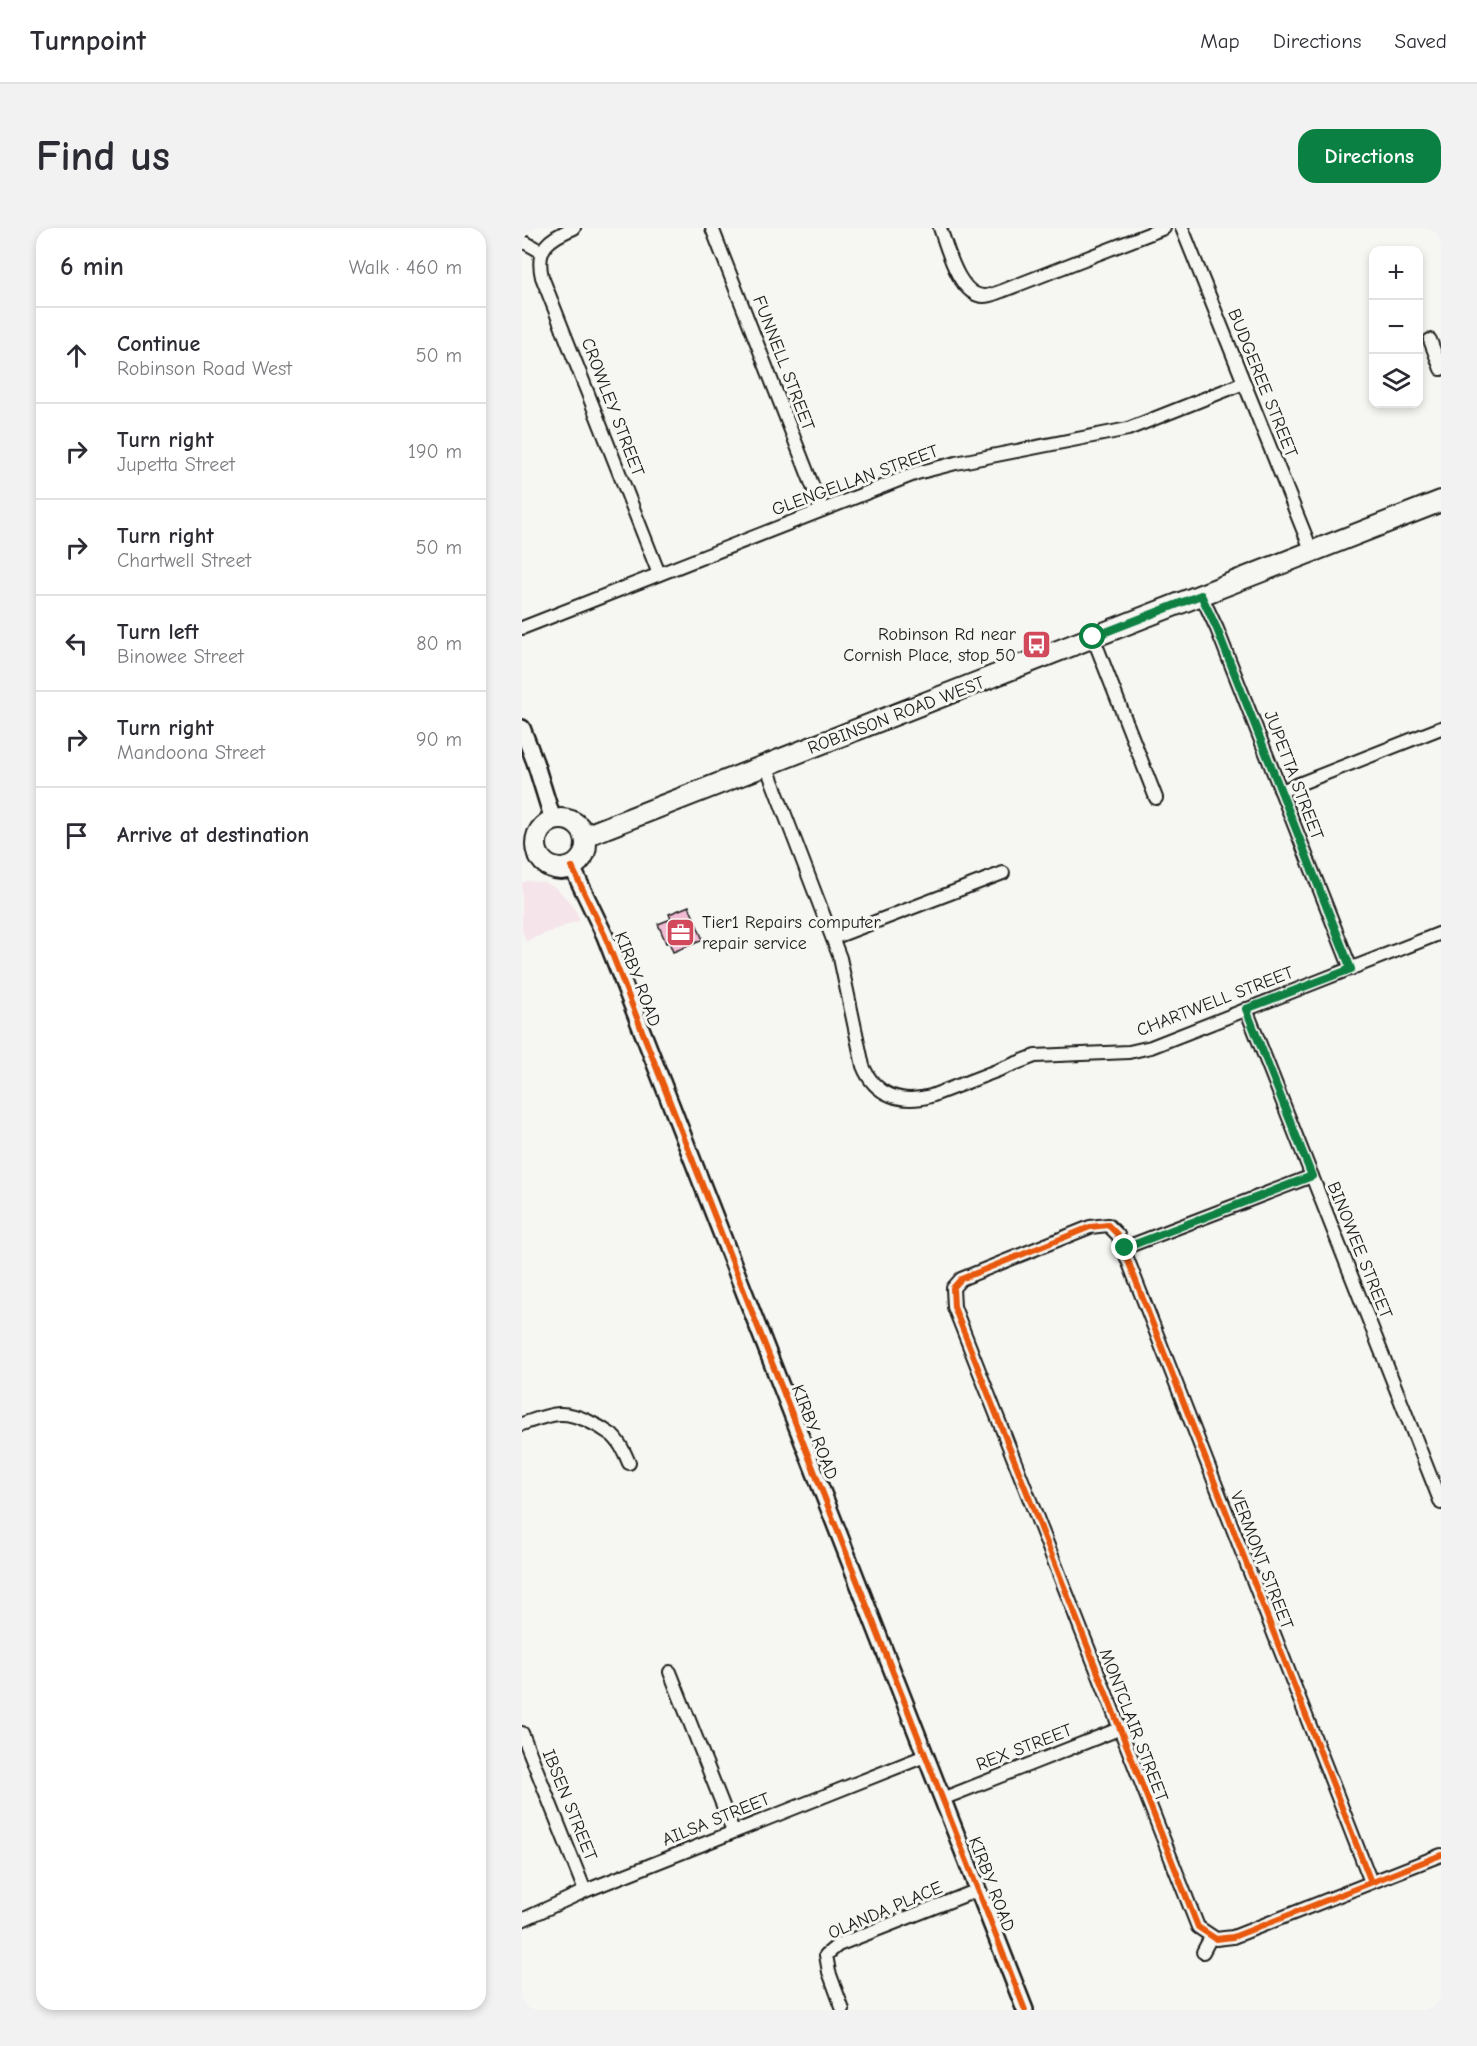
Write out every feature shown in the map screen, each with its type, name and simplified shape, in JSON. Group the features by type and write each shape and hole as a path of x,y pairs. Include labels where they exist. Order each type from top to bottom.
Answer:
{"main road":[{"name":"ROBINSON ROAD WEST","path":"585,836 1441,501"},
{"path":"553,820 570,820 578,825 585,836 585,852 572,867 555,869 530,856 538,833 544,825 553,820"}],"street":[{"path":"526,243 542,252 549,241 573,228"},
{"name":"FUNNELL STREET","path":"712,228 822,510"},
{"path":"940,228 965,287 976,295 983,296 1002,291 1164,228"},
{"name":"BUDGEREE STREET","path":"1182,228 1312,552"},
{"name":"CROWLEY STREET","path":"542,252 540,268 542,277 659,574"},
{"path":"1430,340 1441,369"},
{"name":"GLENGELLAN STREET","path":"522,628 935,468 1128,429 1244,383"},
{"name":"JUPETTA STREET","path":"1201,595 1217,629 1351,969"},
{"path":"1093,637 1156,798"},
{"path":"522,728 553,820"},
{"path":"1281,791 1441,728"},
{"name":"CHARTWELL STREET","path":"766,765 840,958 862,1066 877,1086 899,1099 914,1100 931,1096 1035,1056 1139,1050 1441,933"},
{"name":"KIRBY ROAD","path":"572,867 605,936 1025,2010"},
{"path":"833,938 1003,873"},
{"name":"BINOWEE STREET","path":"1246,1009 1441,1503"},
{"path":"1125,1248 1312,1176"},
{"name":"VERMONT STREET","path":"953,1288 961,1279 971,1274 1098,1225 1112,1227 1125,1248 1371,1882"},
{"name":"MONTCLAIR STREET","path":"953,1288 954,1306 1193,1919 1198,1927 1211,1937"},
{"path":"522,1424 559,1414 576,1416 612,1436 630,1463"},
{"path":"670,1672 732,1831"},
{"name":"REX STREET","path":"942,1799 1119,1729"},
{"name":"IBSEN STREET","path":"522,1733 525,1750 585,1891"},
{"name":"AILSA STREET","path":"522,1920 585,1891 732,1831 925,1756"},
{"path":"1203,1952 1211,1937 1223,1939 1233,1937 1441,1855"},
{"name":"OLANDA PLACE","path":"843,2010 829,1972 826,1955 838,1945 978,1890"}],"shaded area":[{"path":"543,882 556,888 571,903 580,920 526,941 522,930 522,883"}],"building":[{"name":"Tier1 Repairs computer repair service","path":"689,906 703,940 673,952 669,942 666,943 658,924 671,919 669,914"}],"cycle path":[{"path":"572,867 605,936 1025,2010"},
{"path":"1371,1882 1118,1235 1108,1225 1090,1227 961,1279 953,1288 954,1307 1198,1927 1216,1939 1233,1937 1441,1855"}],"place":[{"name":"Robinson Rd near Cornish Place, stop 50","path":"1037,644"},
{"name":"Tier1 Repairs computer repair service","path":"681,932"}],"route":[{"path":"1093,637 1201,595 1217,629 1351,969 1246,1009 1312,1176 1125,1248"}]}
